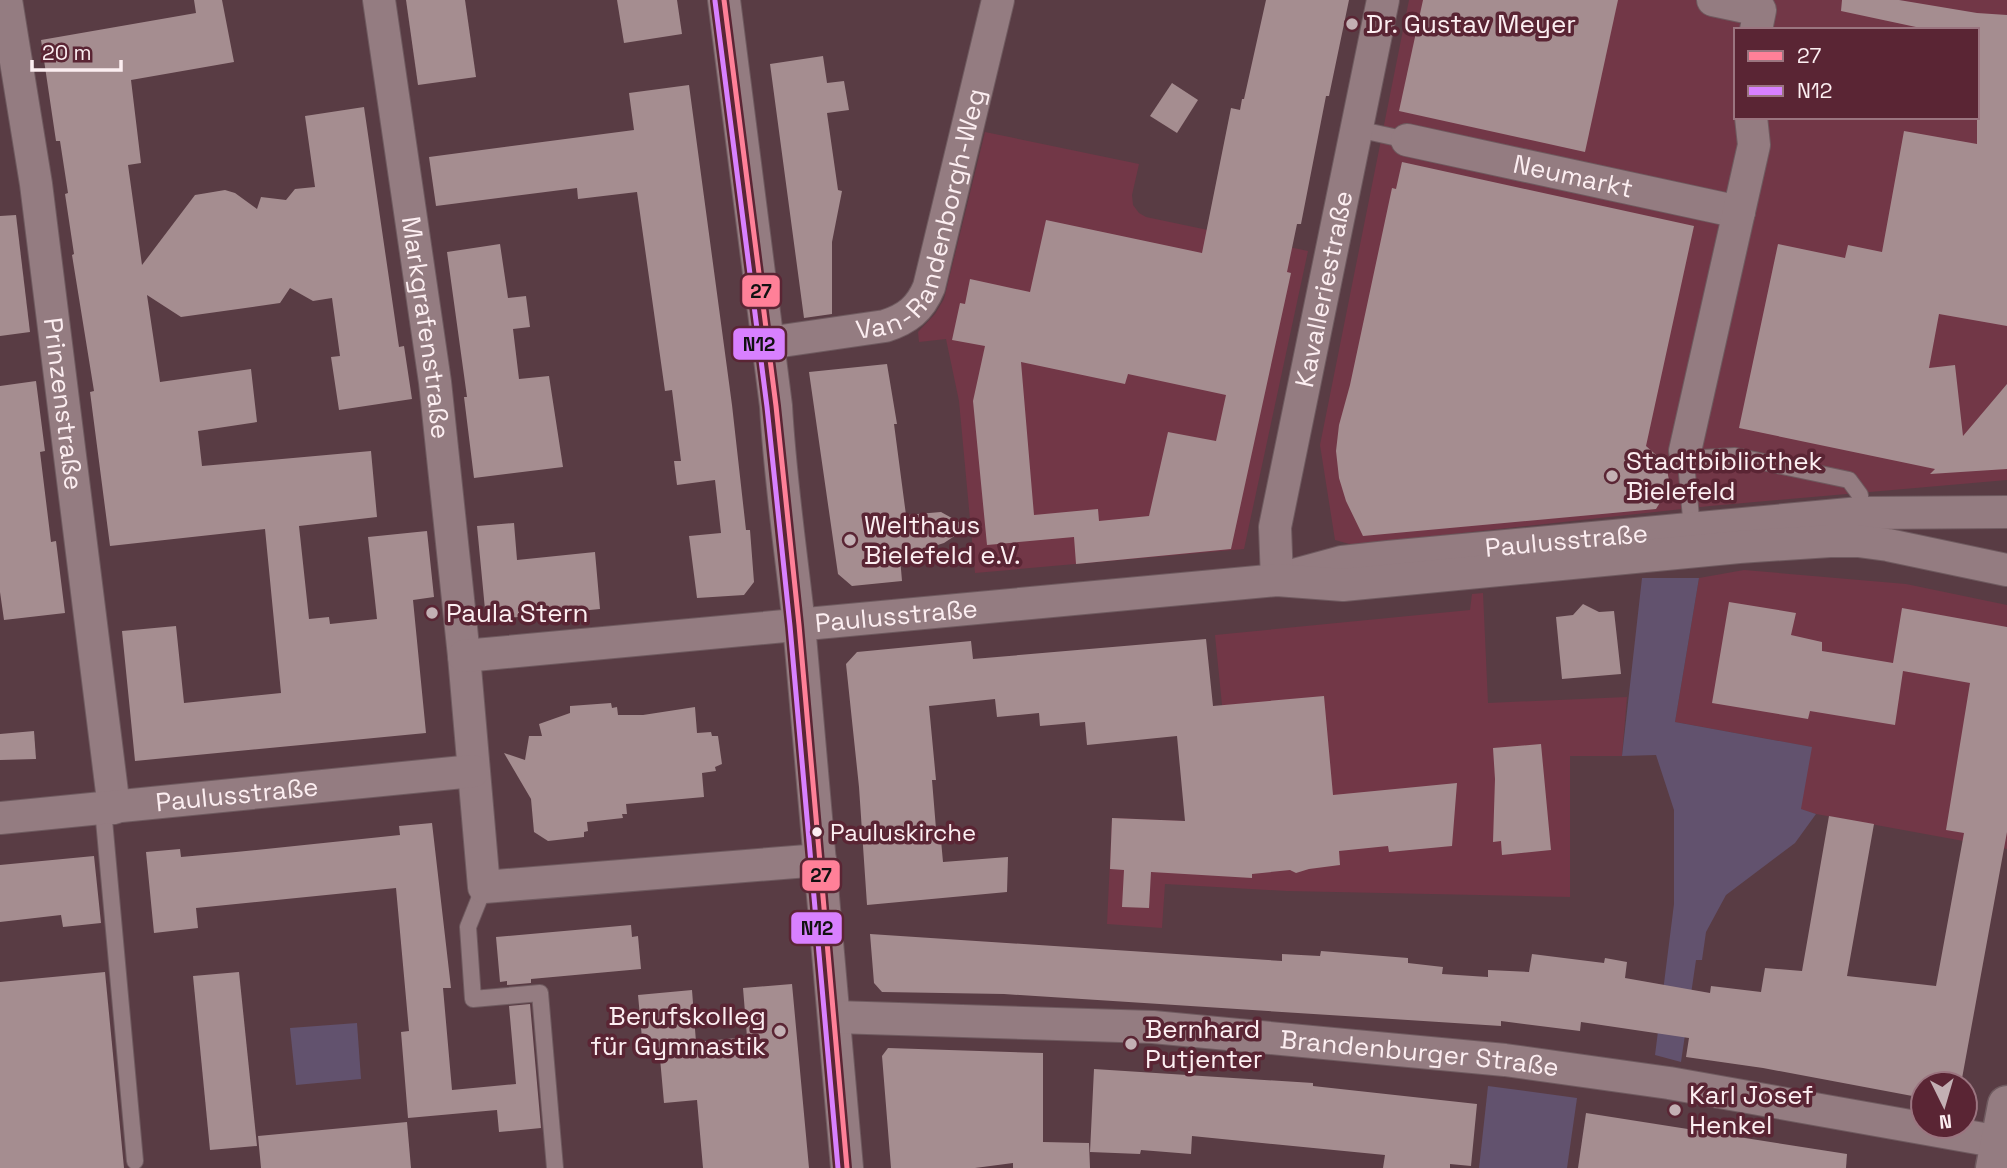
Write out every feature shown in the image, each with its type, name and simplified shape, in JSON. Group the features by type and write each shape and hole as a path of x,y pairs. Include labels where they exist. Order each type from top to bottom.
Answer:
{"street":[{"name":"Prinzenstraße","path":"6,0 36,184 108,808"},
{"name":"Markgrafenstraße","path":"379,0 435,382 464,656"},
{"path":"724,0 776,407 779,465 791,544 847,1168"},
{"name":"Van-Randenborgh-Weg","path":"768,343 885,326 907,317 923,302 929,287 998,0"},
{"name":"Kavalleriestraße","path":"1277,580 1275,527 1383,0"},
{"path":"1713,0 1760,10 1756,28"},
{"path":"1686,455 1754,145 1751,119"},
{"name":"Neumarkt","path":"1407,140 1739,212"},
{"name":"Paulusstraße","path":"464,656 1277,580 1343,585 1739,547 1859,527 2007,512"},
{"name":"Paulusstraße","path":"1277,580 1342,562 1692,529 1859,527 1930,553 2007,570"},
{"path":"464,656 484,887 820,859"},
{"name":"Paulusstraße","path":"0,818 473,771"},
{"name":"Brandenburger Straße","path":"835,1017 1153,1027 1505,1060 1669,1083 2001,1138"}],"lane":[{"path":"1357,129 1407,140"},
{"path":"1692,529 1686,455 1735,456 1849,480 1860,495 1859,527"},
{"path":"108,808 135,1161"},
{"path":"484,887 468,927 473,999 540,993 555,1168"}],"shaded area":[{"path":"1409,0 2007,0 2007,480 1710,506 1353,545 1335,540 1320,445"},
{"path":"985,132 1139,164 1132,195 1133,205 1146,217 1308,251 1244,549 975,573 959,401 946,339 919,342 918,332 935,314 944,299"},
{"path":"1744,570 1906,584 2007,605 2007,849 1800,809 1811,747 1675,722 1699,578"},
{"path":"1642,578 1699,578 1675,722 1812,747 1801,809 1816,814 1795,843 1726,895 1706,932 1702,960 1696,960 1681,1062 1655,1055 1674,904 1674,810 1656,755 1622,756"},
{"path":"1483,593 1488,703 1627,697 1622,756 1570,756 1570,897 1287,891 1165,884 1162,928 1107,924 1112,818 1185,821 1228,765 1215,635 1470,610 1472,594"},
{"path":"357,1023 361,1079 296,1085 290,1028"},
{"path":"1488,1086 1577,1098 1567,1168 1479,1168"}],"building":[{"path":"194,0 222,0 234,62 131,80 141,163 128,165 142,265 195,195 225,190 235,193 257,209 261,197 286,200 295,189 315,187 305,116 364,107 399,347 404,346 412,399 339,410 331,357 340,356 332,298 313,301 290,288 280,303 181,317 147,295 160,382 251,369 257,422 198,431 202,466 371,451 377,517 299,526 309,619 329,617 330,624 377,619 368,537 427,531 434,597 413,600 426,733 135,761 122,631 176,626 184,703 281,693 265,529 110,546 90,392 94,391 72,255 74,254 65,194 68,193 60,141 56,141 41,40 196,13"},
{"path":"406,0 465,0 476,77 418,85"},
{"path":"617,0 677,0 682,34 624,43"},
{"path":"1266,0 1349,0 1329,96 1326,96 1301,224 1297,224 1287,272 1291,273 1231,549 1076,564 1074,537 987,545 973,401 985,346 952,340 960,303 965,304 970,279 1030,292 1046,220 1202,253 1231,108 1240,110","holes":["1021,362 1125,384 1128,374 1226,395 1216,441 1168,432 1149,516 1099,521 1098,509 1034,515"]},
{"path":"1423,0 1618,0 1585,152 1399,111"},
{"path":"1842,0 1899,0 1977,13 2007,15 2007,326 1939,314 1929,368 1955,365 1963,436 2007,384 2007,469 1930,474 1935,469 1739,428 1778,244 1845,258 1848,245 1882,252 1904,131 1977,144 1979,28 1921,28 1841,11"},
{"path":"823,56 827,83 844,81 849,110 827,113 838,190 842,191 832,242 832,314 804,318 770,64"},
{"path":"1172,83 1198,100 1177,133 1150,116"},
{"path":"689,85 746,530 750,530 754,582 744,595 697,598 689,536 721,533 715,480 677,485 674,461 681,461 672,390 665,391 637,192 578,199 577,188 436,206 429,157 634,130 629,93"},
{"path":"1402,162 1694,226 1646,446 1663,461 1669,480 1667,491 1656,509 1363,536 1346,501 1339,478 1336,451 1339,425 1392,188 1396,189"},
{"path":"16,215 30,332 0,336 0,216"},
{"path":"500,244 508,298 526,296 530,327 513,329 519,379 549,376 563,467 474,478 464,397 467,397 447,252"},
{"path":"887,364 897,424 894,424 906,515 941,512 968,527 944,543 900,557 902,581 852,586 838,574 809,372"},
{"path":"36,381 45,451 40,452 51,542 56,541 65,613 4,620 0,592 0,386"},
{"path":"514,523 517,560 595,552 600,609 486,620 477,526"},
{"path":"1729,602 1796,613 1791,635 1822,642 1822,651 1893,663 1902,608 2007,627 2007,832 1964,1070 1909,1070 1909,1095 1763,1068 1686,1057 1689,1038 1581,1022 1580,1031 1501,1021 1501,1026 1004,994 882,992 874,983 870,934 1282,961 1282,954 1320,956 1321,951 1408,958 1408,963 1443,967 1442,974 1488,977 1488,970 1529,972 1532,954 1604,963 1605,958 1627,962 1625,978 1710,993 1711,986 1761,992 1765,968 1802,971 1829,816 1874,824 1847,976 1936,986 1964,833 1946,830 1970,683 1903,671 1895,725 1810,711 1808,719 1712,703"},
{"path":"1583,604 1599,612 1614,611 1621,674 1562,679 1556,617 1573,615"},
{"path":"1206,639 1213,706 1324,696 1333,795 1457,783 1452,846 1389,852 1388,846 1339,851 1340,865 1296,873 1290,870 1252,874 1252,878 1151,872 1149,908 1122,907 1124,870 1110,869 1112,818 1185,821 1177,736 1087,745 1085,722 1040,726 1039,713 997,717 995,699 929,706 936,780 932,780 937,841 941,840 943,862 1008,857 1007,892 867,905 859,787 846,664 857,652 971,641 973,659"},
{"path":"611,703 612,708 617,707 618,715 643,715 695,707 697,733 711,732 712,736 718,736 722,764 715,767 716,771 702,773 704,797 626,804 627,814 622,814 623,818 587,822 588,831 584,832 584,837 548,841 534,832 531,799 504,753 525,760 529,736 542,736 539,724 570,713 570,706"},
{"path":"34,731 36,759 0,760 0,734"},
{"path":"1541,744 1551,850 1502,855 1501,841 1493,842 1493,748"},
{"path":"432,823 451,988 443,988 452,1090 516,1084 509,1006 530,1004 541,1128 499,1132 497,1110 408,1118 401,1032 409,1031 396,888 196,908 198,928 154,933 146,852 180,849 181,857 236,852 400,835 399,826"},
{"path":"94,856 101,923 63,927 61,915 0,922 0,865"},
{"path":"631,925 632,937 638,936 641,969 531,979 531,983 507,985 507,981 500,982 496,937"},
{"path":"105,972 124,1168 0,1168 0,982"},
{"path":"239,972 257,1146 210,1150 193,976"},
{"path":"792,984 809,1168 703,1168 697,1100 664,1103 659,1047 643,1049 638,995 692,990 696,1042 747,1037 743,988"},
{"path":"888,1048 1043,1053 1043,1142 1089,1143 1090,1168 1013,1168 1013,1163 975,1168 891,1168 882,1056"},
{"path":"1094,1069 1313,1083 1313,1086 1477,1104 1471,1166 1450,1164 1450,1168 1383,1168 1385,1155 1192,1136 1191,1154 1141,1150 1140,1154 1090,1152"},
{"path":"1586,1113 1847,1154 1846,1168 1578,1168"},
{"path":"407,1122 411,1168 261,1168 258,1136"}],"transit line":[{"name":"27","path":"724,0 776,406 799,625 847,1168"},
{"name":"N12","path":"715,1 767,407 790,626 838,1168"}],"place":[{"name":"Dr. Gustav Meyer","path":"1352,24"},
{"name":"Stadtbibliothek Bielefeld","path":"1612,476"},
{"name":"Welthaus Bielefeld e.V.","path":"850,540"},
{"name":"Paula Stern","path":"432,613"},
{"name":"Pauluskirche","path":"817,832"},
{"name":"Berufskolleg für Gymnastik","path":"780,1031"},
{"name":"Bernhard Putjenter","path":"1131,1044"},
{"name":"Karl Josef Henkel","path":"1675,1110"}]}
